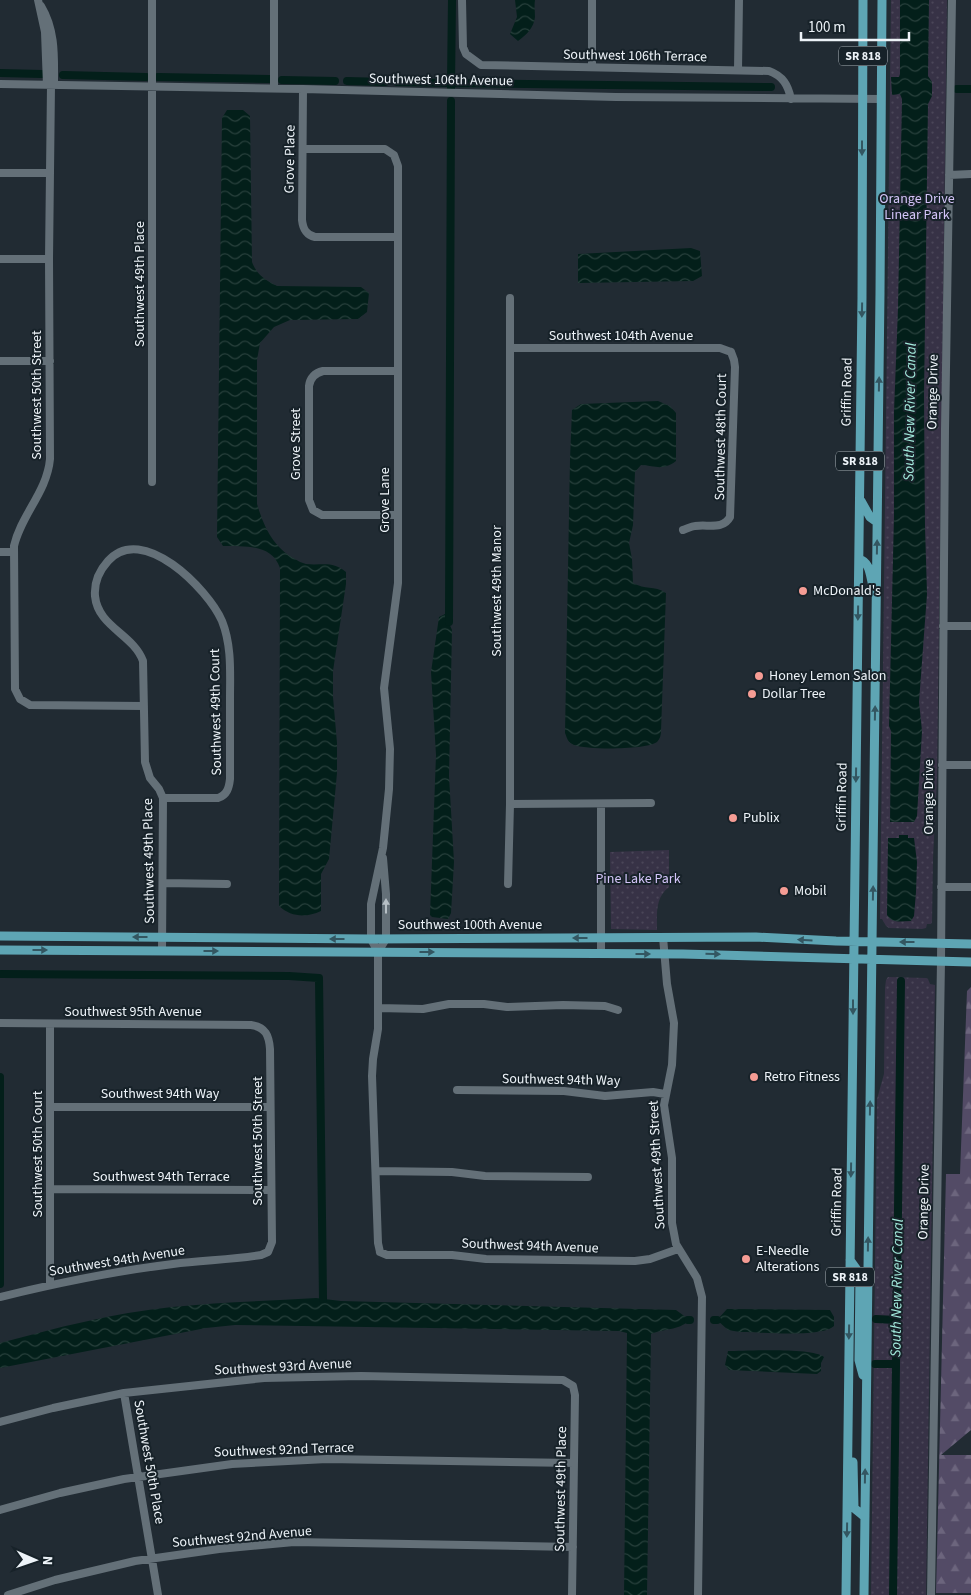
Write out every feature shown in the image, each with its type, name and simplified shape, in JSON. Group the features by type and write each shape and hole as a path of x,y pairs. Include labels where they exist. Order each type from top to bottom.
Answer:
{"main road":[{"name":"Griffin Road","path":"846,1595 860,498 863,0"},
{"name":"SR 818","path":"864,1595 882,0"},
{"path":"860,498 870,517 877,522"},
{"path":"859,559 864,560 868,565 876,596"},
{"name":"Southwest 100th Avenue","path":"0,936 371,939 756,938 971,944"},
{"name":"Southwest 100th Avenue","path":"0,950 601,953 971,962"},
{"path":"850,1260 860,1274 859,1360 866,1385"},
{"path":"848,1405 852,1423 854,1508 865,1517"}],"street":[{"name":"Southwest 49th Place","path":"152,0 152,482"},
{"path":"274,0 274,88"},
{"name":"Southwest 106th Terrace","path":"462,0 463,47 466,54 481,65 768,71 785,81 791,98"},
{"path":"592,0 592,67"},
{"path":"738,70 739,0"},
{"name":"Orange Drive","path":"931,1595 941,961 943,626 952,0"},
{"name":"Southwest 50th Street","path":"38,1 47,17 54,42 51,85 49,259 50,444 48,472 18,532 14,552 15,689 22,702 30,705 144,706"},
{"name":"Southwest 106th Avenue","path":"0,84 616,96 881,98"},
{"name":"Grove Place","path":"303,89 302,220 304,230 310,235 318,237 397,237"},
{"name":"Grove Lane","path":"303,149 382,149 392,153 398,166 398,515 396,600 384,688 390,768 382,848 371,904 371,939 378,952"},
{"path":"0,173 50,173"},
{"path":"949,175 971,174"},
{"path":"0,259 49,259"},
{"name":"Southwest 49th Manor","path":"508,884 510,804 510,298"},
{"name":"Southwest 104th Avenue","path":"510,348 720,348 732,350"},
{"name":"Southwest 48th Court","path":"683,530 693,526 718,526 728,522 730,517 732,508 735,367 732,350"},
{"path":"0,361 50,361"},
{"name":"Grove Street","path":"397,371 323,371 314,376 309,386 309,500 314,511 319,514 398,515"},
{"name":"Southwest 49th Court","path":"110,558 133,550 151,552 165,559 200,588 209,598 222,622 228,644 230,663 230,779 228,791 218,798 163,798"},
{"path":"0,552 14,552"},
{"name":"Southwest 49th Place","path":"110,558 97,580 96,604 105,620 140,652 144,672 144,752 146,771 159,788 163,798 162,951"},
{"path":"943,626 971,626"},
{"path":"942,765 971,765"},
{"path":"510,804 651,803"},
{"path":"601,804 601,953"},
{"name":"Grove Lane","path":"382,848 386,899 386,939"},
{"path":"163,883 227,884"},
{"path":"941,887 971,887"},
{"name":"Southwest 49th Street","path":"663,938 667,984 674,1023 672,1065 665,1094 664,1110 672,1158 672,1223 678,1249 697,1278 702,1297 698,1595"},
{"path":"375,1259 380,1252 378,1243 372,1066 378,1038 378,952 386,939"},
{"path":"378,1008 423,1008 449,1004 484,1004 506,1007 547,1005 605,1006 618,1010"},
{"name":"Southwest 95th Avenue","path":"0,1023 251,1025 265,1030"},
{"name":"Southwest 50th Court","path":"50,1024 50,1284"},
{"name":"Southwest 50th Street","path":"265,1030 270,1042 272,1242 268,1252"},
{"name":"Southwest 94th Way","path":"457,1090 564,1091 605,1096 653,1092 665,1094"},
{"name":"Southwest 94th Way","path":"50,1107 270,1107"},
{"path":"376,1171 452,1172 484,1176 588,1177"},
{"name":"Southwest 94th Terrace","path":"51,1189 271,1190"},
{"name":"Southwest 94th Avenue","path":"380,1252 387,1255 452,1256 486,1259 635,1262 650,1260 678,1249"},
{"name":"Southwest 94th Avenue","path":"0,1297 50,1284 152,1267 256,1256 268,1252"},
{"name":"Southwest 93rd Avenue","path":"0,1422 53,1408 124,1393 207,1383 295,1376 557,1379 564,1380 570,1384"},
{"name":"Southwest 49th Place","path":"570,1384 575,1395 572,1595"},
{"name":"Southwest 50th Place","path":"124,1393 158,1595"},
{"name":"Southwest 92nd Terrace","path":"0,1510 60,1493 139,1476 203,1467 298,1460 574,1463"},
{"name":"Southwest 92nd Avenue","path":"8,1595 71,1576 153,1558 219,1549 294,1542 573,1547"}],"green space":[{"name":"Orange Drive Linear Park","path":"891,0 947,0 937,777 932,922 922,929 889,928 880,919"},
{"name":"Pine Lake Park","path":"669,850 669,887 664,891 659,901 657,930 611,929 610,852"},
{"path":"888,977 926,978 930,984 935,985 926,1595 871,1595 877,1099 884,1074 885,988"},
{"path":"971,987 971,1430 941,1455 971,1455 971,1593 936,1593 946,1174 960,1174 967,991"}],"water":[{"path":"515,0 535,0 533,25 527,34 518,41 510,34 517,17"},
{"path":"900,0 929,0 928,76 932,82 932,96 928,104 924,395 927,594 919,702 922,731 917,816 914,822 890,822 891,731 889,726 894,516 894,412 902,99 900,94 892,95 891,77 899,77 900,74"},
{"path":"227,110 243,110 250,116 252,262 256,270 265,279 277,286 361,287 369,293 367,312 358,319 290,320 274,327 260,343 257,360 257,504 263,521 275,542 296,560 306,564 336,566 346,572 346,584 333,671 337,773 329,859 321,874 321,911 310,915 294,914 279,906 280,568 276,560 264,550 223,546 217,537 222,118"},
{"path":"691,248 700,251 702,276 693,281 578,283 578,254"},
{"path":"658,401 670,406 676,413 676,461 663,467 641,465 635,472 633,525 629,543 633,583 666,593 661,735 657,742 641,747 581,747 570,743 565,733 572,410 581,404"},
{"path":"445,614 452,630 449,776 454,862 451,913 448,919 432,917 430,915 436,755 431,672 439,617"},
{"path":"899,835 908,835 908,838 914,838 917,862 916,892 914,916 911,921 894,921 887,915 888,838 899,838"},
{"path":"316,1298 341,1301 676,1310 687,1318 688,1321 685,1324 676,1328 651,1334 647,1595 624,1595 627,1333 619,1331 235,1325 206,1328 0,1368 0,1343 85,1322 128,1313 172,1307"},
{"path":"727,1309 830,1310 834,1317 834,1326 827,1330 804,1333 740,1332 728,1330 717,1320"},
{"path":"728,1351 793,1351 817,1354 824,1357 821,1363 821,1371 817,1374 729,1370 725,1365"}],"waterway":[{"path":"452,0 451,83 771,87"},
{"path":"0,73 42,74"},
{"path":"63,75 146,77"},
{"path":"158,77 270,79"},
{"path":"282,80 335,81"},
{"path":"347,81 385,82"},
{"path":"397,82 451,83 451,89"},
{"path":"957,89 971,89"},
{"path":"449,622 451,101"},
{"path":"0,974 289,976 319,978 323,1299"},
{"name":"South New River Canal","path":"893,1595 901,981"},
{"path":"0,1077 0,1284"},
{"path":"876,1319 896,1320"},
{"path":"875,1364 895,1364"}],"place":[{"name":"McDonald's","path":"803,591"},
{"name":"Honey Lemon Salon","path":"759,676"},
{"name":"Dollar Tree","path":"752,694"},
{"name":"Publix","path":"733,818"},
{"name":"Mobil","path":"784,891"},
{"name":"Retro Fitness","path":"754,1077"},
{"name":"E-Needle Alterations","path":"746,1259"}]}
